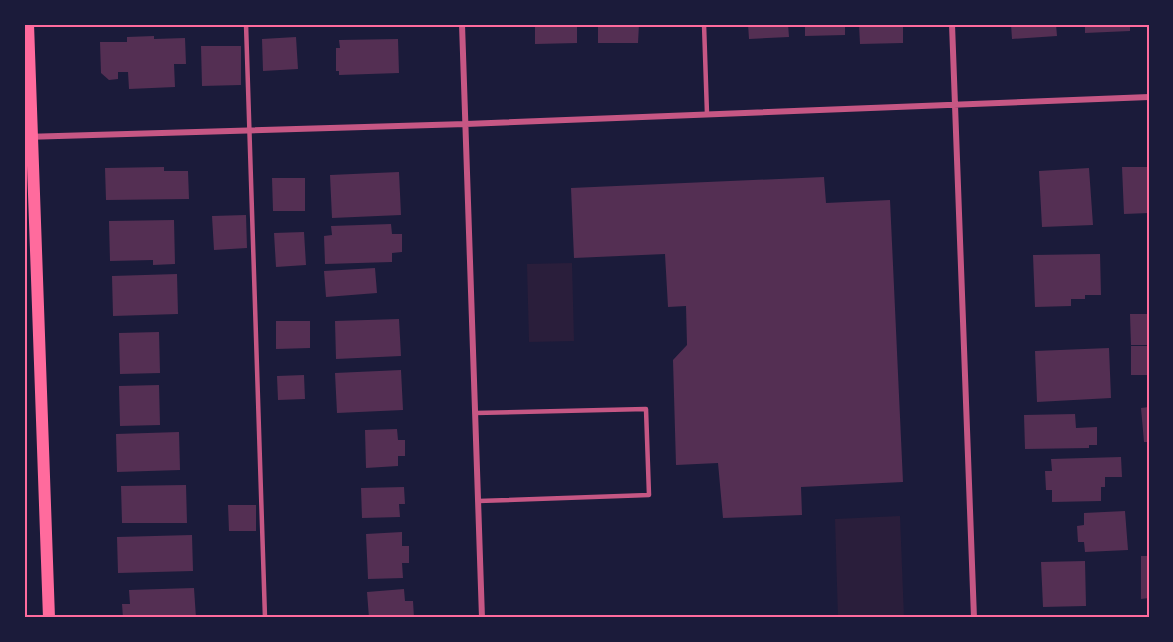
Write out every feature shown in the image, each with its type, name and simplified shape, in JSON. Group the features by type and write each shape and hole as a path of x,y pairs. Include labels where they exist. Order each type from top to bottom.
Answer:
{"main road":[{"path":"28,24 28,136 49,618"}],"street":[{"path":"462,24 482,618"},
{"path":"952,24 974,618"},
{"path":"28,136 466,124 1149,97"}],"lane":[{"path":"246,24 265,618"},
{"path":"704,24 707,114"},
{"path":"475,413 646,409 647,420 649,495 478,501"}],"shaded area":[{"path":"572,263 574,341 529,342 527,264"},
{"path":"900,516 904,618 838,618 835,519"}],"building":[{"path":"105,24 129,24 129,26 105,27"},
{"path":"535,24 577,24 577,43 535,44"},
{"path":"598,24 639,24 638,43 598,43"},
{"path":"748,24 788,24 789,37 749,39"},
{"path":"805,24 845,24 845,35 805,36"},
{"path":"859,24 903,26 903,43 860,44"},
{"path":"1011,24 1056,24 1057,36 1012,39"},
{"path":"1085,24 1130,24 1130,31 1085,33"},
{"path":"154,36 154,39 185,38 186,64 174,64 175,87 129,89 128,72 118,72 118,79 109,80 101,73 100,42 127,42 127,37"},
{"path":"296,37 298,69 263,71 262,39"},
{"path":"398,39 399,73 339,75 339,71 336,71 336,48 340,48 339,40"},
{"path":"201,46 241,46 241,85 202,86"},
{"path":"164,167 164,171 188,171 189,199 106,200 105,168"},
{"path":"1122,167 1149,167 1149,213 1124,214"},
{"path":"1089,168 1093,225 1042,227 1039,171"},
{"path":"399,172 401,215 332,218 330,175"},
{"path":"824,177 826,203 890,200 903,482 801,487 802,515 723,518 718,463 676,465 673,360 687,345 686,306 668,307 665,254 574,258 571,188"},
{"path":"272,178 305,178 305,211 273,211"},
{"path":"246,215 247,248 214,250 212,216"},
{"path":"174,220 175,264 153,265 153,260 110,261 109,221"},
{"path":"391,224 392,234 402,234 402,252 392,253 392,262 325,264 324,236 332,235 331,226"},
{"path":"304,232 306,265 276,267 274,233"},
{"path":"1100,254 1101,295 1085,295 1085,299 1071,299 1071,306 1035,307 1033,255"},
{"path":"375,268 377,293 326,297 324,271"},
{"path":"177,274 178,314 113,316 112,276"},
{"path":"1130,314 1149,314 1149,345 1131,345"},
{"path":"399,319 401,356 336,359 335,321"},
{"path":"276,321 310,321 310,348 276,349"},
{"path":"159,332 160,373 120,374 119,333"},
{"path":"1131,346 1149,346 1149,375 1131,375"},
{"path":"1109,348 1111,398 1037,402 1035,351"},
{"path":"401,370 403,410 337,413 335,373"},
{"path":"304,375 305,399 278,400 277,376"},
{"path":"159,385 160,425 120,426 119,386"},
{"path":"1149,407 1149,442 1144,442 1141,408"},
{"path":"1075,414 1076,428 1097,427 1097,445 1089,445 1089,448 1025,449 1024,415"},
{"path":"397,429 398,440 405,440 405,456 398,456 398,466 366,468 365,430"},
{"path":"179,432 180,470 117,472 116,434"},
{"path":"1121,457 1122,477 1105,477 1105,487 1101,487 1101,501 1052,502 1052,490 1046,490 1045,471 1052,471 1051,459"},
{"path":"186,485 187,523 122,523 121,486"},
{"path":"404,487 405,504 399,504 400,517 362,518 361,488"},
{"path":"228,505 256,505 256,531 229,531"},
{"path":"1125,511 1128,550 1085,552 1084,542 1078,542 1077,526 1084,525 1084,513"},
{"path":"402,532 402,546 409,546 409,563 402,563 403,578 368,579 366,534"},
{"path":"192,535 193,571 118,573 117,537"},
{"path":"1141,556 1149,556 1149,598 1141,599"},
{"path":"1085,561 1086,606 1043,607 1041,562"},
{"path":"194,588 196,618 123,618 122,604 130,604 129,590"},
{"path":"404,589 405,601 413,601 414,618 369,618 367,592"}]}
